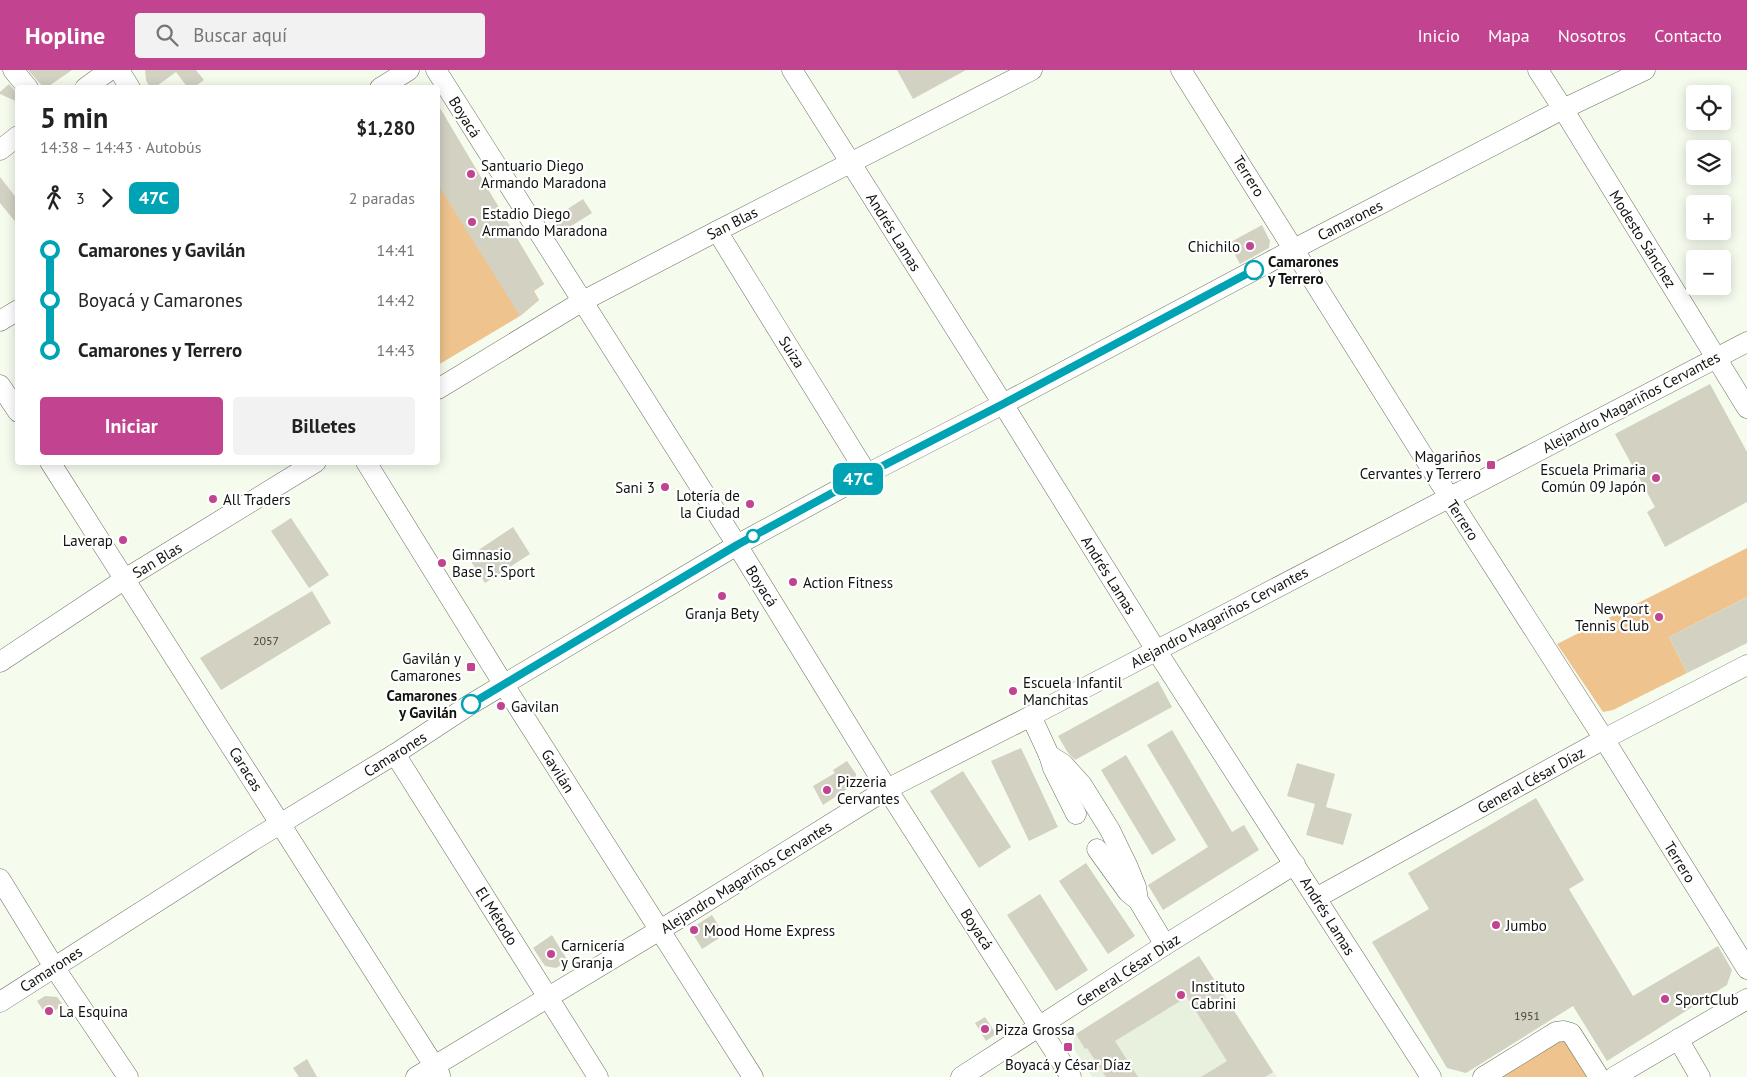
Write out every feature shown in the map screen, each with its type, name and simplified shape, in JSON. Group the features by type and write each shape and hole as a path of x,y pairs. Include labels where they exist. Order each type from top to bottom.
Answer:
{"street":[{"path":"12,70 25,85"},
{"path":"89,85 110,70"},
{"path":"119,70 128,85"},
{"path":"385,85 409,70"},
{"name":"Boyacá","path":"436,70 1071,1077"},
{"name":"Andrés Lamas","path":"792,70 1156,650 1431,1077"},
{"name":"San Blas","path":"440,388 582,302 1032,70"},
{"name":"Terrero","path":"1181,70 1449,497 1604,739 1747,969"},
{"name":"Modesto Sánchez","path":"1538,70 1747,408"},
{"name":"Camarones","path":"0,1002 395,754 471,704 737,545 867,474 1294,249 1563,109 1645,70"},
{"path":"0,150 15,138"},
{"name":"Suiza","path":"717,231 867,474"},
{"path":"0,321 15,312"},
{"name":"Alejandro Magariños Cervantes","path":"416,1077 437,1071 548,997 888,789 1747,342"},
{"path":"0,385 15,408"},
{"name":"Caracas","path":"52,465 437,1071"},
{"name":"San Blas","path":"0,662 125,579 311,465"},
{"name":"Gavilán","path":"368,465 504,685 753,1077"},
{"name":"General César Díaz","path":"1316,898 1604,739 1747,664"},
{"path":"1031,716 1049,755 1052,768 1076,814"},
{"name":"El Método","path":"395,754 598,1077"},
{"path":"1049,755 1063,764 1082,785 1110,830 1136,887 1138,900"},
{"path":"1097,849 1128,892 1138,900 1165,945"},
{"name":"General César Díaz","path":"962,1077 1165,945 1295,864"},
{"path":"0,879 54,967 128,1077"},
{"path":"1614,1077 1747,999"},
{"path":"1483,1077 1556,1032 1564,1031 1571,1032 1599,1077"},
{"path":"1678,1039 1700,1077"}],"shaded area":[{"name":"Estadio Diego Armando Maradona","path":"440,108 544,284 534,291 539,300 520,316 440,364"},
{"name":"Newport Tennis Club","path":"1747,548 1747,597 1669,637 1687,673 1613,710 1603,712 1557,644"},
{"name":"Instituto Cabrini","path":"1199,956 1277,1077 1092,1077 1072,1046 1076,1034"},
{"path":"1567,1030 1596,1077 1492,1077"}],"building":[{"path":"28,70 72,70 50,85 41,85"},
{"path":"145,70 196,70 204,80 197,85 186,85 176,72 158,85 148,85"},
{"path":"897,70 966,70 913,99"},
{"path":"9,84 15,91 15,101 0,94"},
{"path":"440,108 544,284 533,291 539,300 520,316 440,188"},
{"path":"0,177 15,196 15,221 0,203"},
{"path":"583,199 592,213 560,233 552,219"},
{"name":"Chichilo","path":"1262,225 1270,241 1269,248 1240,264 1229,243"},
{"path":"1710,384 1747,452 1747,502 1665,547 1647,512 1655,507 1615,434"},
{"path":"291,518 329,575 309,588 271,531"},
{"path":"513,527 530,554 485,583 468,557"},
{"path":"312,591 331,623 221,690 200,658"},
{"path":"1747,597 1747,643 1687,673 1669,637"},
{"path":"1158,681 1172,707 1075,760 1068,753 1058,736"},
{"path":"1172,730 1232,832 1244,825 1259,850 1163,910 1148,885 1208,847 1147,745"},
{"path":"1021,748 1058,827 1029,841 991,761"},
{"path":"1126,755 1176,840 1152,855 1101,770"},
{"path":"847,761 856,774 856,783 823,805 813,786 835,773 833,770"},
{"path":"1297,763 1335,774 1326,807 1352,814 1343,845 1306,835 1315,804 1287,796"},
{"path":"963,771 1011,847 979,868 930,791"},
{"name":"Jumbo","path":"1536,798 1584,880 1569,889 1633,996 1718,946 1732,970 1727,985 1607,1061 1573,1006 1466,1073 1447,1068 1372,942 1429,909 1408,873"},
{"path":"1086,863 1135,936 1108,954 1059,881"},
{"path":"1040,894 1088,970 1056,991 1007,915"},
{"path":"712,915 724,935 702,949 690,929"},
{"name":"Carnicería y Granja","path":"552,935 568,961 556,968 545,966 533,948"},
{"path":"1199,956 1273,1072 1265,1077 1201,1077 1227,1061 1187,997 1115,1041 1138,1077 1106,1077 1076,1034"},
{"name":"La Esquina","path":"45,996 57,997 63,1005 47,1016 37,1001"},
{"name":"Pizza Grossa","path":"985,1017 996,1034 986,1041 975,1023"},
{"path":"307,1059 317,1077 299,1077 293,1068"}],"bus line":[{"name":"47C","path":"471,704 737,545 867,474 1254,270"}],"place":[{"name":"Santuario Diego Armando Maradona","path":"471,174"},
{"name":"Estadio Diego Armando Maradona","path":"472,222"},
{"name":"Chichilo","path":"1250,246"},
{"name":"Camarones y Terrero","path":"1254,270"},
{"name":"Magariños Cervantes y Terrero","path":"1491,465"},
{"name":"Escuela Primaria Común 09 Japón","path":"1656,478"},
{"name":"Sani 3","path":"665,487"},
{"name":"All Traders","path":"213,499"},
{"name":"Lotería de la Ciudad","path":"750,504"},
{"name":"Laverap","path":"123,540"},
{"name":"Gimnasio Base 5. Sport","path":"442,563"},
{"name":"Action Fitness","path":"793,582"},
{"name":"Granja Bety","path":"722,596"},
{"name":"Newport Tennis Club","path":"1659,617"},
{"name":"Gavilán y Camarones","path":"471,667"},
{"name":"Escuela Infantil Manchitas","path":"1013,691"},
{"name":"Camarones y Gavilán","path":"471,704"},
{"name":"Gavilan","path":"501,706"},
{"name":"Pizzeria Cervantes","path":"827,790"},
{"name":"Jumbo","path":"1496,925"},
{"name":"Mood Home Express","path":"694,930"},
{"name":"Carnicería y Granja","path":"551,954"},
{"name":"Instituto Cabrini","path":"1181,995"},
{"name":"SportClub","path":"1665,999"},
{"name":"La Esquina","path":"49,1011"},
{"name":"Pizza Grossa","path":"985,1029"},
{"name":"Boyacá y César Díaz","path":"1068,1047"}]}
